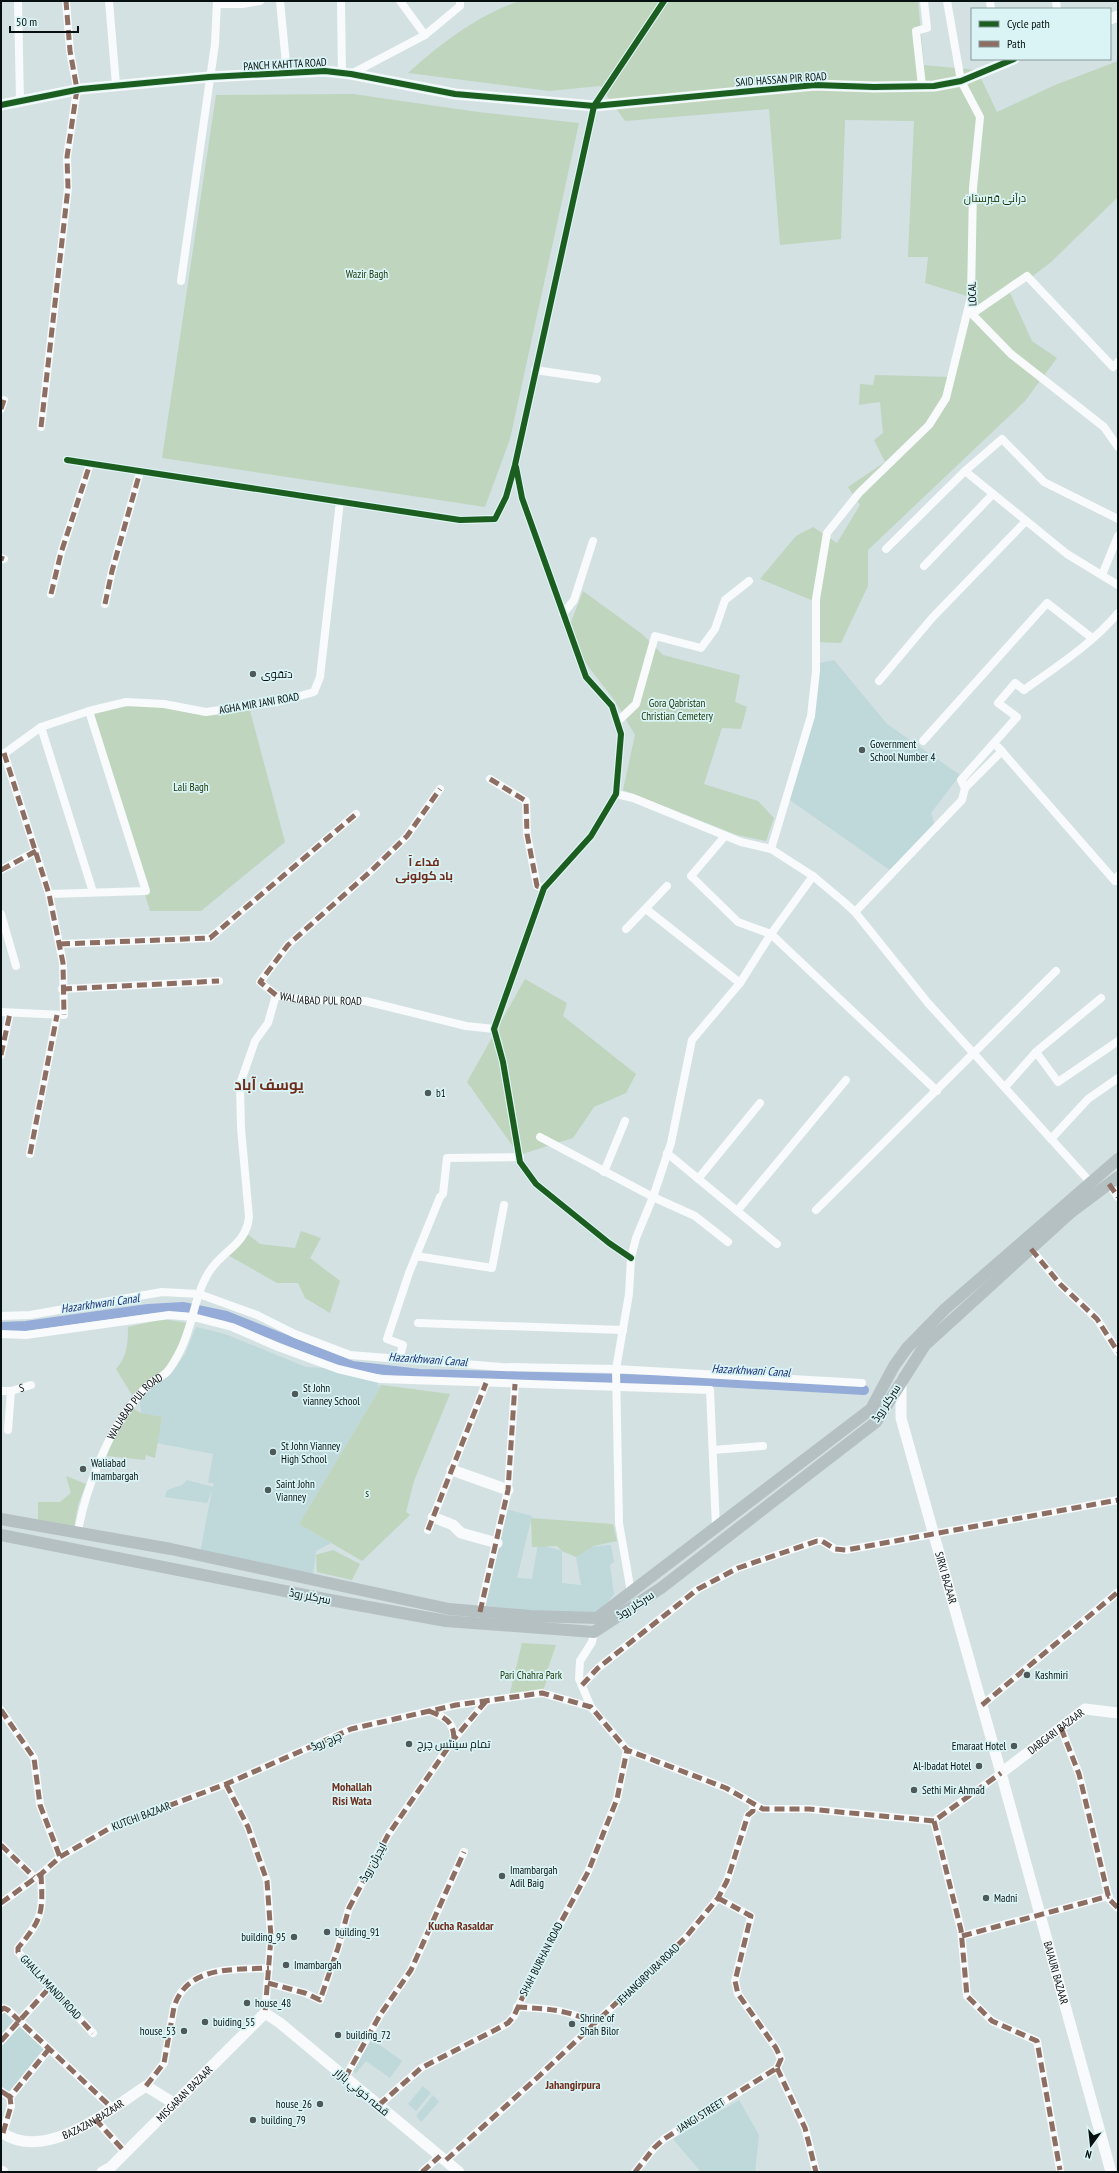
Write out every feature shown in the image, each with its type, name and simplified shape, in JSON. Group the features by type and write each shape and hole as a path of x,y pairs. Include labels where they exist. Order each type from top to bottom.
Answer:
{"main road":[{"path":"1,1519 171,1549 449,1609 530,1616 596,1618 716,1528 777,1478 876,1412 888,1376 907,1348 945,1308 1118,1159"},
{"name":"سرکلر روڈ","path":"1,1535 330,1600 446,1621 594,1632 661,1588 876,1422 876,1412 901,1381 925,1345 1070,1213 1113,1180"},
{"path":"945,1308 954,1319"},
{"path":"888,1376 901,1381"},
{"name":"WALIABAD PUL ROAD","path":"75,1549 78,1532"},
{"path":"594,1632 596,1618"}],"street":[{"path":"18,1 20,101"},
{"path":"41,427 68,188 67,157 77,90 70,51 66,1"},
{"path":"109,1 116,85"},
{"path":"181,281 209,77 215,44 217,3 242,4 260,1"},
{"path":"280,1 287,74"},
{"path":"341,1 347,73 425,35 460,6 460,1"},
{"path":"400,1 425,35"},
{"path":"67,460 460,520 495,520 506,497 515,465 594,106 664,1"},
{"path":"922,86 916,31 927,28 924,1"},
{"name":"LOCAL","path":"947,1 961,81 980,117 973,188 970,297 972,314 1011,354 1104,426 1118,447"},
{"name":"SAID HASSAN PIR ROAD","path":"594,106 815,85 922,86 961,81 1002,61"},
{"name":"PANCH KAHTTA ROAD","path":"1,105 77,90 116,85 209,77 325,71 347,73 455,94 594,106"},
{"path":"972,314 1027,276 1112,367 1118,362"},
{"path":"771,849 812,716 816,670 816,599 827,533 859,493 929,425 946,398 970,297"},
{"path":"535,370 597,380"},
{"path":"1,409 4,400"},
{"path":"1111,436 1118,431"},
{"path":"886,549 965,471 1002,439 1044,482 1118,519"},
{"path":"51,594 61,553 90,464"},
{"path":"515,465 522,498 562,614 586,677 612,706 621,734 616,794 591,836 544,888 494,1029 503,1062 520,1162 536,1184 609,1243 631,1258"},
{"path":"965,471 1025,522 1067,554 1118,585"},
{"path":"105,604 112,571 140,472"},
{"path":"924,566 992,495"},
{"name":"AGHA MIR JANI ROAD","path":"3,755 41,727 89,711 126,702 164,704 206,712 278,702 314,692 320,678 340,501"},
{"path":"879,681 932,618 1025,522"},
{"path":"1102,575 1118,536"},
{"path":"562,614 574,600 593,541"},
{"path":"617,722 636,704 655,636 701,648 716,629 725,600 749,581"},
{"path":"923,741 1047,603 1092,638"},
{"path":"965,788 961,780 1017,717 998,703 1015,683 1024,690 1092,638 1118,613"},
{"path":"49,894 146,891 89,711"},
{"path":"41,727 93,892"},
{"path":"994,742 1115,881 1118,876"},
{"path":"855,912 962,800 965,788 1002,751"},
{"path":"1,1012 64,1015 62,989 63,963 49,894 3,755"},
{"path":"490,779 526,802 527,834 537,886 544,888"},
{"path":"276,995 260,982 288,945 372,870 407,836 440,789"},
{"path":"616,794 632,798 741,842 771,849 813,876 855,912 928,1003 1091,1183"},
{"path":"60,944 210,938 356,814"},
{"path":"725,836 691,876 738,922 771,934 937,1090"},
{"path":"1,870 36,851"},
{"path":"631,1592 619,1523 616,1369 629,1294 631,1258 636,1238 653,1197 667,1153 686,1076 692,1040 740,982 771,934 813,876"},
{"path":"626,929 667,886"},
{"path":"646,908 740,982"},
{"path":"1,914 4,940 16,966"},
{"path":"816,1210 1056,971"},
{"path":"62,989 219,981"},
{"name":"WALIABAD PUL ROAD","path":"78,1532 82,1506 105,1450 130,1406 148,1385 167,1372 187,1337 199,1294 209,1272 224,1253 238,1244 248,1228 249,1217 241,1128 240,1084 255,1041 268,1023 276,995 305,1000 365,1001 466,1026 494,1029"},
{"path":"1005,1087 1036,1052 1101,998"},
{"path":"1,1055 10,1013"},
{"path":"30,1154 57,1015"},
{"path":"1036,1052 1058,1082 1118,1041"},
{"path":"1051,1139 1088,1099 1118,1078"},
{"path":"737,1211 846,1080"},
{"path":"698,1179 760,1103"},
{"path":"604,1172 625,1121"},
{"path":"540,1137 653,1197 695,1216 728,1242"},
{"path":"667,1153 777,1244"},
{"path":"399,1359 403,1345 387,1339 416,1256 440,1197 443,1194 448,1158 520,1157"},
{"path":"1113,1180 1118,1197"},
{"path":"416,1256 492,1268 504,1205"},
{"path":"1031,1249 1060,1284 1097,1318 1118,1352"},
{"path":"1,1316 30,1315 162,1292 199,1294 257,1315 295,1334 350,1355 502,1367 616,1369 862,1383"},
{"path":"1,1334 26,1335 169,1315 193,1317 232,1327 278,1347 338,1369 380,1379 710,1390 716,1528"},
{"path":"418,1323 623,1330"},
{"name":"SIRKI BAZAAR","path":"901,1381 901,1418 1001,1773"},
{"path":"428,1530 486,1383"},
{"name":"S","path":"1,1391 11,1391 32,1384"},
{"path":"480,1612 508,1490 515,1384"},
{"name":"S","path":"8,1430 11,1391"},
{"path":"713,1450 763,1446"},
{"path":"452,1470 508,1490"},
{"path":"582,1685 598,1668 698,1589 738,1568 817,1541 822,1541 835,1549 846,1550 1118,1500"},
{"path":"433,1517 453,1525 461,1534 497,1543"},
{"path":"982,1705 1118,1592"},
{"path":"594,1632 592,1642 580,1661 579,1679 591,1707 627,1750 726,1788 753,1805 763,1809 809,1809 934,1821 1001,1773"},
{"name":"چرچ روڈ","path":"226,1784 351,1730 429,1711 487,1700 542,1693 591,1707"},
{"path":"454,1739 487,1700"},
{"name":"DABGARI BAZAAR","path":"1001,1773 1085,1709 1118,1713"},
{"path":"1,1710 34,1758 40,1805 60,1857"},
{"path":"429,1711 445,1717 450,1722 454,1731 454,1739"},
{"path":"1061,1728 1079,1774 1109,1896 1111,1902 1118,1908"},
{"name":"ایجرٹن روڈ","path":"268,1983 305,1993 320,2000 338,1948 349,1908 388,1835 454,1739"},
{"name":"SHAH BURHAN ROAD","path":"379,2105 420,2068 508,2023 514,2016 517,2007 566,1909 588,1872 617,1799 627,1750"},
{"name":"BAJAURI BAZAAR","path":"1001,1773 1111,2172"},
{"path":"226,1784 248,1827 267,1881 270,1937 265,2013"},
{"name":"KUTCHI BAZAAR","path":"1,1903 38,1876 60,1857 110,1828 226,1784"},
{"name":"JEHANGIRPURA ROAD","path":"422,2172 443,2158 595,2023 683,1940 718,1898 727,1881 748,1814 753,1811 753,1805"},
{"path":"934,1821 962,1936 967,1996 992,2020 1037,2041 1060,2170"},
{"path":"1,1845 38,1876"},
{"path":"345,2078 380,2015 411,1970 464,1852"},
{"name":"GHALLA MANDI ROAD","path":"38,1876 42,1913 35,1927 18,1948 20,1956 51,1986 93,2033"},
{"path":"962,1936 1109,1896"},
{"path":"718,1898 751,1916 735,1982 738,1994 776,2048 781,2059 777,2068 805,2128 816,2172"},
{"path":"175,2104 146,2086 164,2063 176,1999 185,1989 202,1975 212,1972 269,1968"},
{"path":"1,2041 51,1986"},
{"path":"517,2007 570,2012 595,2023"},
{"path":"1,2010 4,2008 8,2010 112,2108"},
{"name":"قصہ خوني بازار","path":"265,2013 280,2023 459,2172"},
{"name":"MISGARAN BAZAAR","path":"102,2172 175,2104 265,2013"},
{"path":"2,2133 11,2106 10,2097 49,2049"},
{"name":"JANGI STREET","path":"635,2172 654,2148 664,2139 777,2068"},
{"name":"BAZAZAN BAZAAR","path":"2,2133 20,2142 35,2143 72,2132 146,2086"},
{"path":"1,2091 10,2097"},
{"path":"95,2119 125,2152"}],"shaded area":[{"name":"Government School Number 4","path":"834,660 887,724 960,775 931,813 937,833 894,873 787,798 811,716 816,664"},
{"name":"St John Vianney High School","path":"196,1327 225,1334 306,1367 338,1369 380,1379 377,1386 382,1385 299,1524 331,1543 316,1551 313,1575 200,1553 212,1490 207,1503 165,1497 167,1490 182,1485 187,1480 213,1487 214,1483 208,1483 213,1454 157,1443 162,1418 141,1413 140,1401 153,1387 170,1375 185,1354"},
{"path":"506,1509 532,1516 517,1578 532,1579 538,1544 562,1551 562,1583 581,1585 576,1557 584,1547 611,1545 614,1562 610,1565 614,1594 597,1618 485,1606"},
{"path":"4,2011 47,2050 9,2095 1,2089 1,2015"},
{"path":"370,2038 402,2061 390,2078 366,2061 356,2073 351,2071"},
{"path":"423,2086 431,2093 416,2111 408,2104"},
{"path":"433,2095 439,2102 421,2122 416,2116"},
{"path":"739,2100 759,2135 755,2172 701,2172 673,2139"}],"green space":[{"name":"درآنی قبرستان","path":"520,1 918,1 924,65 977,70 997,112 1055,85 1118,61 1118,197 1050,263 1010,293 1032,341 1057,358 1025,401 868,550 868,586 841,643 816,642 816,602 760,579 796,536 813,527 837,543 860,505 848,487 885,462 874,440 883,433 880,402 859,405 860,384 873,385 875,375 951,377 970,297 925,283 928,257 908,257 914,121 845,120 841,239 780,245 769,109 625,121 600,86 549,91 408,73 433,51 475,22"},
{"name":"Wazir Bagh","path":"353,94 478,112 579,123 510,439 485,507 162,458 216,95"},
{"name":"Gora Qabristan Christian Cemetery","path":"583,591 642,634 663,655 740,675 735,702 747,707 741,729 722,728 704,784 758,801 774,818 766,841 737,835 623,790 635,735 615,701 584,661 569,627"},
{"name":"Lali Bagh","path":"126,702 206,712 249,707 285,842 201,911 150,911 89,711"},
{"path":"525,979 567,1003 563,1016 636,1074 626,1093 594,1107 573,1138 519,1155 467,1082"},
{"path":"301,1231 321,1238 310,1258 340,1281 330,1313 305,1298 298,1283 277,1283 224,1253 245,1232 260,1244 295,1248"},
{"path":"163,1319 188,1323 172,1360 164,1370 132,1395 116,1369 125,1355 128,1339 128,1327"},
{"name":"s","path":"382,1385 450,1394 414,1481 406,1512 410,1515 362,1561 299,1524"},
{"path":"134,1409 141,1413 162,1417 155,1458 146,1455 145,1460 107,1456 111,1443"},
{"path":"66,1476 86,1484 78,1505 74,1528 38,1521 38,1502 60,1502 71,1493"},
{"path":"531,1518 613,1524 617,1541 593,1546 576,1557 562,1551 557,1546 532,1547"},
{"path":"333,1550 360,1564 352,1580 317,1572 316,1555"},
{"name":"Pari Chahra Park","path":"522,1643 556,1645 547,1671 550,1672 542,1693 509,1697"}],"waterway":[{"name":"Hazarkhwani Canal","path":"1,1327 26,1326 148,1309 183,1307 226,1316 352,1366 420,1374 703,1381 864,1390"}],"marked path":[{"path":"41,427 68,188 67,157 77,89 70,51 66,1"},
{"path":"1,409 4,400"},
{"path":"51,594 61,553 90,464"},
{"path":"105,604 112,571 140,472"},
{"path":"4,753 49,894 63,963 64,1015"},
{"path":"490,779 526,801 527,834 537,886 544,888"},
{"path":"276,995 260,982 288,945 372,870 407,836 440,789"},
{"path":"60,944 210,938 356,814"},
{"path":"1,870 36,851"},
{"path":"62,989 219,981"},
{"path":"1,1055 10,1013"},
{"path":"30,1154 57,1015"},
{"path":"1109,1184 1118,1197"},
{"path":"1031,1249 1060,1284 1097,1319 1118,1352"},
{"path":"428,1530 486,1383"},
{"path":"480,1612 508,1490 515,1384"},
{"path":"582,1685 598,1668 698,1589 738,1568 817,1541 822,1541 835,1549 846,1550 1118,1500"},
{"path":"982,1705 1118,1592"},
{"path":"1,1903 41,1874 60,1857 110,1828 226,1784 351,1729 456,1705 542,1693 591,1707 627,1750 726,1788 763,1809 809,1809 934,1821 1001,1773"},
{"path":"268,1983 305,1993 320,2000 338,1948 349,1908 388,1835 454,1739 487,1700"},
{"path":"1,1710 34,1758 40,1805 60,1857"},
{"path":"429,1711 447,1720 454,1733 454,1739"},
{"path":"1061,1728 1079,1774 1109,1899 1118,1908"},
{"path":"379,2105 421,2068 508,2023 514,2016 534,1972 588,1872 617,1799 627,1750"},
{"path":"226,1784 248,1827 267,1881 271,1937 265,2013"},
{"path":"446,2160 538,2077 685,1938 718,1898 727,1881 748,1815 753,1811 753,1805"},
{"path":"934,1821 961,1930 967,1996 992,2021 1037,2041 1060,2170"},
{"path":"1,1845 34,1877"},
{"path":"345,2078 380,2015 411,1970 464,1852"},
{"path":"41,1874 42,1898 40,1914 37,1922 18,1948 18,1952 93,2033"},
{"path":"962,1936 1109,1896"},
{"path":"718,1898 751,1916 735,1981 738,1994 776,2048 781,2059 777,2068"},
{"path":"146,2086 164,2063 174,2007 180,1993 189,1983 213,1972 269,1968"},
{"path":"1,2041 51,1986"},
{"path":"517,2007 557,2010 595,2023"},
{"path":"1,2010 4,2008 8,2010 112,2108"},
{"path":"3,2133 11,2106 10,2097 49,2049"},
{"path":"777,2068 805,2128 816,2172"},
{"path":"635,2172 654,2148 664,2139 777,2068"},
{"path":"1,2091 10,2097"},
{"path":"95,2119 125,2152"},
{"path":"422,2172 440,2156"}],"cycle path":[{"path":"67,460 460,520 495,519 506,497 515,465 594,106 664,1"},
{"path":"1,105 81,89 209,77 325,71 351,74 455,94 594,106 815,85 874,87 934,86 961,81 1012,60"},
{"path":"516,467 522,498 586,677 612,706 621,734 616,794 591,836 544,888 494,1029 503,1062 520,1162 536,1184 609,1243 631,1258"}],"place":[{"name":"دتقوى","path":"253,674"},
{"name":"Government School Number 4","path":"862,750"},
{"name":"b1","path":"428,1093"},
{"name":"St John vianney School","path":"295,1394"},
{"name":"St John Vianney High School","path":"273,1452"},
{"name":"Waliabad Imambargah","path":"83,1469"},
{"name":"Saint John Vianney","path":"268,1490"},
{"name":"Kashmiri","path":"1027,1675"},
{"name":"تمام سینٹس چرچ","path":"409,1744"},
{"name":"Emaraat Hotel","path":"1014,1746"},
{"name":"Al-Ibadat Hotel","path":"979,1766"},
{"name":"Sethi Mir Ahmad","path":"914,1790"},
{"name":"Imambargah Adil Baig","path":"502,1876"},
{"name":"Madni","path":"986,1898"},
{"name":"building_91","path":"327,1932"},
{"name":"building_95","path":"294,1937"},
{"name":"Imambargah","path":"286,1965"},
{"name":"house_48","path":"247,2003"},
{"name":"buiding_55","path":"205,2022"},
{"name":"Shrine of Shah Bilor","path":"572,2024"},
{"name":"house_53","path":"184,2031"},
{"name":"building_72","path":"338,2035"},
{"name":"house_26","path":"320,2104"},
{"name":"building_79","path":"253,2120"}],"district":[{"name":"فداء آ باد کولونی","path":"424,868"},
{"name":"یوسف آباد","path":"269,1084"},
{"name":"Mohallah Risi Wata","path":"352,1793"},
{"name":"Kucha Rasaldar","path":"461,1925"},
{"name":"Jahangirpura","path":"573,2084"}]}
